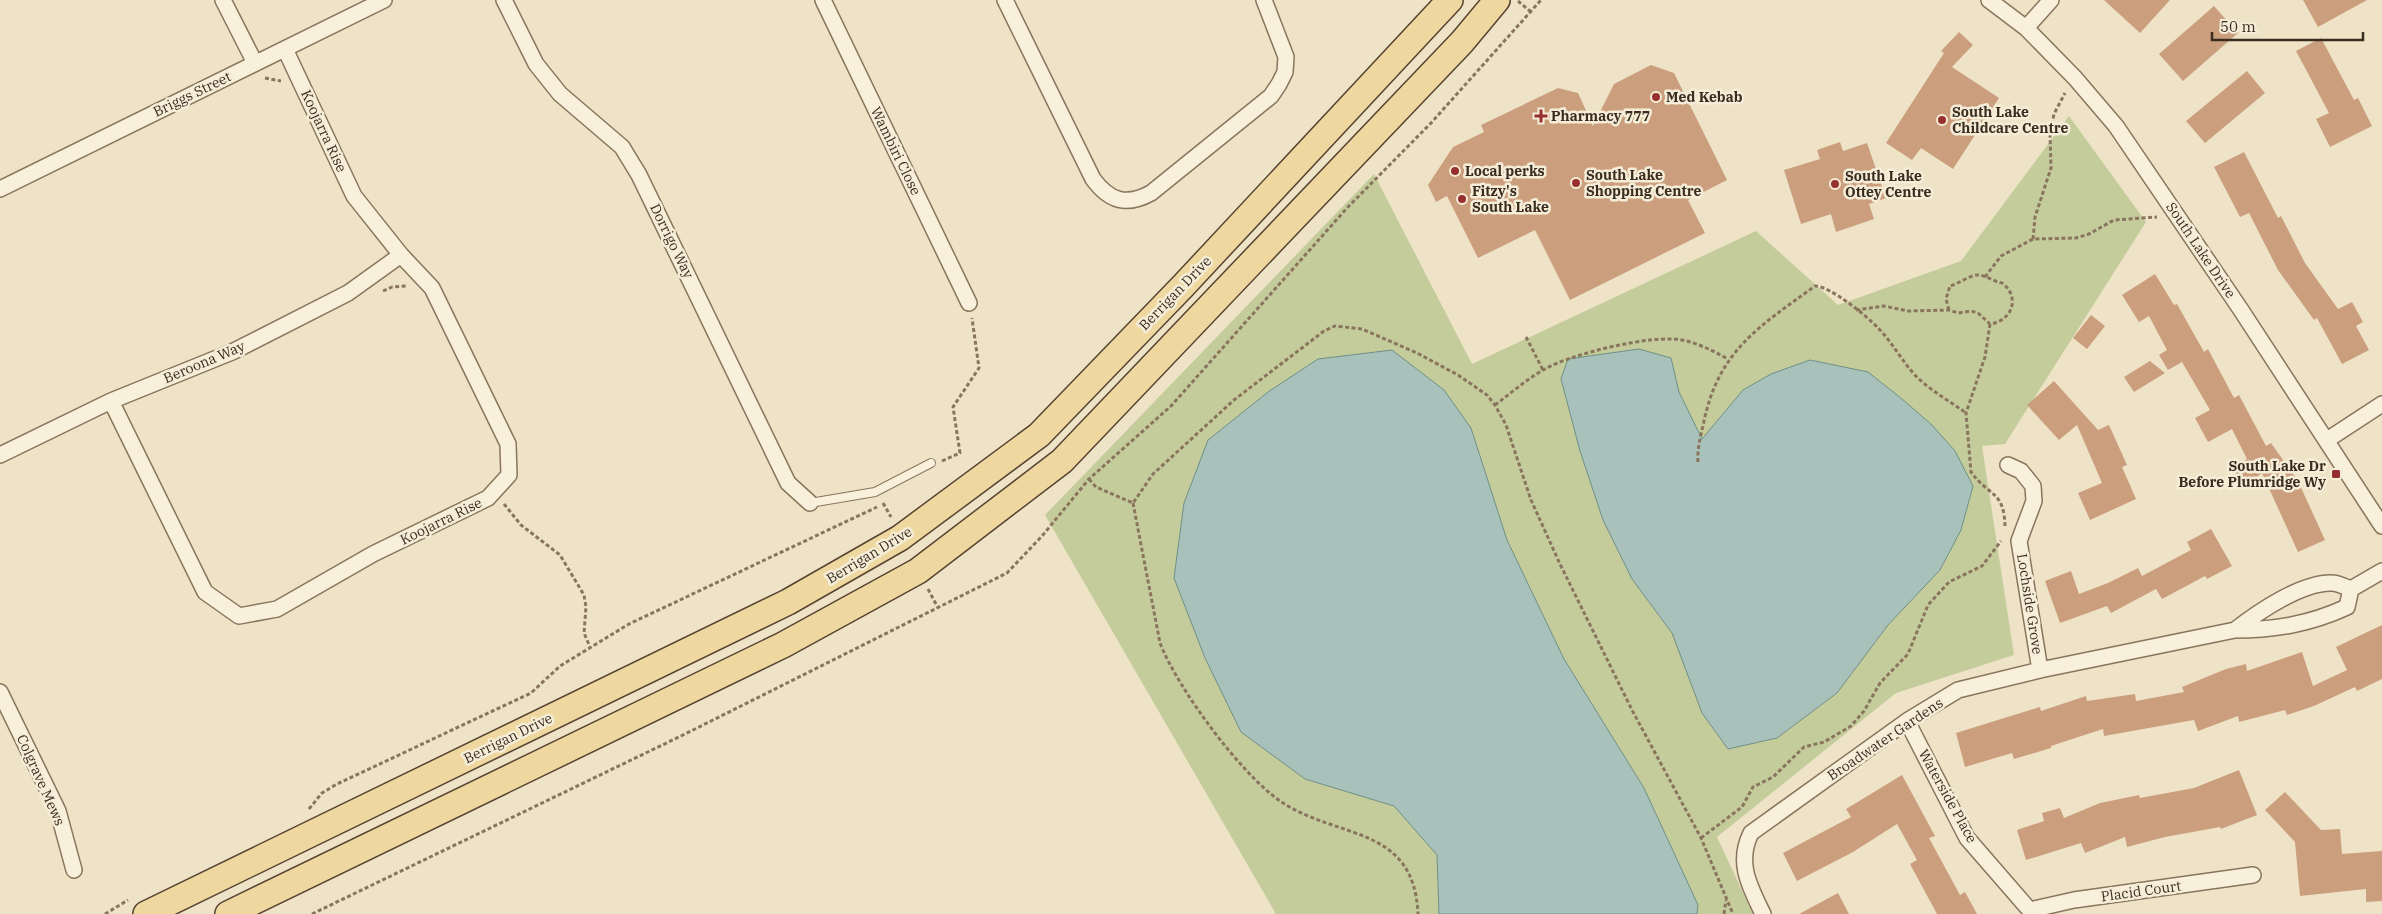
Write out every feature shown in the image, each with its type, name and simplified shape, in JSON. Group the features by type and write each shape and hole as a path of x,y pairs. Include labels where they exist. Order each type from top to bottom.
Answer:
{"main road":[{"name":"Berrigan Drive","path":"140,906 788,602 900,538 1039,435 1450,0"},
{"path":"228,914 783,645 918,571 1062,462 1462,42 1497,0"},
{"path":"1355,102 1382,126"}],"street":[{"path":"223,0 255,63"},
{"name":"Briggs Street","path":"0,188 384,0"},
{"name":"Dorrigo Way","path":"504,0 536,64 560,94 622,147 640,175 788,483 810,502"},
{"name":"Wambiri Close","path":"823,0 969,303"},
{"path":"1005,0 1094,179 1102,191 1122,200 1137,200 1151,193 1271,96 1285,72 1286,57 1264,0"},
{"name":"South Lake Drive","path":"1989,0 2026,28 2075,78 2116,126 2327,440 2382,526"},
{"path":"2026,28 2051,0"},
{"name":"Koojarra Rise","path":"111,401 205,592 239,616 278,609 373,554 488,498 509,475 508,444 432,288 400,254 354,196 285,49"},
{"name":"Beroona Way","path":"0,454 111,401 232,352 348,293 400,254"},
{"path":"2327,440 2382,404"},
{"name":"Lochside Grove","path":"2008,465 2021,471 2033,486 2034,501 2019,541 2040,670"},
{"path":"2351,589 2382,571"},
{"name":"Broadwater Gardens","path":"1763,914 1743,866 1747,841 1751,833 1907,720 1958,690 2040,670 2235,630 2268,630 2289,627 2347,607 2351,589 2333,582 2305,590 2258,612 2235,630"},
{"name":"Colgrave Mews","path":"0,692 58,811 74,870"},
{"name":"Waterside Place","path":"1907,720 1967,838 2031,912"},
{"name":"Placid Court","path":"2031,912 2074,900 2253,875"}],"lane":[{"path":"810,502 875,492 931,464"}],"path":[{"path":"1518,0 1531,12"},
{"path":"1403,152 1541,0"},
{"path":"2033,240 2035,217 2051,168 2050,134 2054,114 2075,78"},
{"path":"256,80 276,79 286,82"},
{"path":"1985,277 2001,256 2033,240 2076,238 2089,234 2114,220 2125,217 2141,220 2160,216"},
{"path":"1856,310 1884,306 1908,311 1948,310 1958,313 1971,311 1978,313 1990,324 1999,323 2008,317 2013,302 2008,288 1985,277 1973,276 1950,286 1946,299 1948,310"},
{"path":"366,279 376,296 392,287 412,286"},
{"path":"1698,462 1697,451 1706,409 1728,359 1775,315 1815,286 1822,286 1878,327 1908,368 1921,381 1966,413"},
{"path":"960,453 953,407 979,368 969,303"},
{"path":"1701,838 1742,807 1753,788 1772,776 1804,747 1824,742 1851,726 1864,711 1880,682 1908,654 1928,605 1949,582 1982,566 2005,536 2004,509 1999,499 1971,472 1966,413 1985,357 1990,324"},
{"path":"1418,914 1414,886 1398,857 1386,846 1366,836 1316,820 1282,802 1258,784 1184,690 1167,662 1160,643 1133,503 1153,474 1234,400 1324,331 1335,326 1362,329 1418,353 1458,375 1487,395 1495,405 1506,426 1531,500 1560,564 1632,710 1701,838 1733,914"},
{"path":"1526,337 1543,370"},
{"path":"1495,405 1543,370 1557,363 1604,349 1659,339 1681,340 1704,347 1728,359"},
{"path":"1089,479 1096,487 1133,503"},
{"path":"494,491 520,525 560,555 584,595 586,607 584,633 590,647"},
{"path":"304,815 330,788 531,693 555,670 629,624 884,504"},
{"path":"1724,914 1726,899"},
{"path":"105,914 140,906"}],"green space":[{"path":"2069,116 2146,222 2005,444 1982,446 2014,655 1896,693 1717,837 1753,914 1276,914 1045,515 1374,174 1472,364 1756,231 1838,305 1961,261"}],"water":[{"path":"1639,349 1671,358 1679,392 1702,439 1743,390 1771,374 1810,360 1868,372 1932,425 1955,451 1973,486 1961,530 1940,570 1888,625 1837,693 1777,738 1728,749 1702,713 1672,633 1632,579 1603,520 1580,451 1561,379 1568,359"},
{"path":"1392,350 1444,390 1471,428 1507,540 1564,659 1644,788 1698,905 1697,914 1439,914 1437,855 1394,806 1305,779 1241,732 1205,658 1174,578 1184,503 1208,440 1268,392 1318,359"}],"building":[{"path":"2104,0 2170,0 2140,33"},
{"path":"2303,0 2367,0 2318,27"},
{"path":"2214,6 2238,33 2183,81 2159,54"},
{"name":"South Lake Childcare Centre","path":"1959,32 1973,45 1952,67 1999,98 1953,169 1921,148 1912,160 1886,143 1944,53 1941,51"},
{"path":"2321,38 2354,100 2358,98 2372,126 2330,147 2316,119 2329,113 2296,51"},
{"name":"South Lake Shopping Centre","path":"1651,65 1674,73 1727,180 1688,200 1705,233 1570,300 1535,230 1478,258 1447,196 1436,202 1428,185 1453,147 1484,132 1481,125 1558,88 1578,93 1593,126 1614,84"},
{"path":"2247,71 2265,93 2205,143 2186,121"},
{"name":"South Lake Ottey Centre","path":"1840,142 1843,151 1867,143 1886,198 1869,204 1874,219 1836,232 1831,214 1801,224 1784,170 1820,159 1817,150"},
{"path":"2244,152 2278,218 2281,216 2305,263 2338,309 2352,302 2363,322 2356,326 2369,350 2342,364 2317,318 2314,320 2278,270 2249,213 2240,217 2214,167"},
{"path":"2155,274 2174,305 2177,304 2204,352 2208,349 2234,398 2239,395 2266,446 2271,443 2298,481 2325,540 2298,552 2262,473 2245,486 2233,469 2247,459 2232,429 2208,442 2195,418 2210,410 2182,362 2168,370 2159,355 2167,350 2149,316 2139,322 2122,295"},
{"path":"2091,315 2105,326 2087,349 2073,338"},
{"path":"2150,361 2165,373 2134,392 2124,377"},
{"path":"2054,381 2098,430 2109,425 2127,465 2122,467 2136,499 2090,520 2078,493 2102,483 2077,425 2059,440 2027,405"},
{"path":"2211,529 2232,566 2207,579 2205,576 2162,599 2156,589 2111,613 2107,606 2060,623 2045,581 2071,571 2079,594 2108,583 2138,568 2142,576 2191,550 2187,542"},
{"path":"2382,625 2382,679 2357,691 2355,687 2314,706 2287,715 2285,710 2239,722 2238,716 2198,731 2194,720 2104,736 2103,729 2014,759 2012,753 1965,767 1956,733 2040,707 2041,711 2086,696 2087,701 2135,694 2136,701 2184,692 2182,687 2226,669 2246,664 2247,671 2302,652 2313,686 2347,670 2336,647"},
{"path":"2239,770 2257,815 2221,829 2220,827 2165,837 2127,847 2125,837 2085,853 2081,843 2026,860 2017,830 2044,821 2042,813 2060,808 2064,818 2100,803 2139,795 2140,798 2194,788"},
{"path":"1902,775 1935,836 1929,838 1960,895 1965,892 1977,914 1937,914 1910,864 1917,860 1897,824 1853,852 1797,881 1783,853 1851,817 1846,809"},
{"path":"2285,792 2321,830 2340,829 2342,854 2382,851 2382,901 2366,902 2366,889 2300,896 2295,842 2265,810"},
{"path":"1838,893 1849,914 1799,914"}],"place":[{"name":"Med Kebab","path":"1656,97"},
{"name":"Pharmacy 777","path":"1541,116"},
{"name":"South Lake Childcare Centre","path":"1942,120"},
{"name":"Local perks","path":"1455,171"},
{"name":"South Lake Shopping Centre","path":"1576,183"},
{"name":"South Lake Ottey Centre","path":"1835,184"},
{"name":"Fitzy's South Lake","path":"1462,199"},
{"name":"South Lake Dr Before Plumridge Wy","path":"2336,474"}]}
